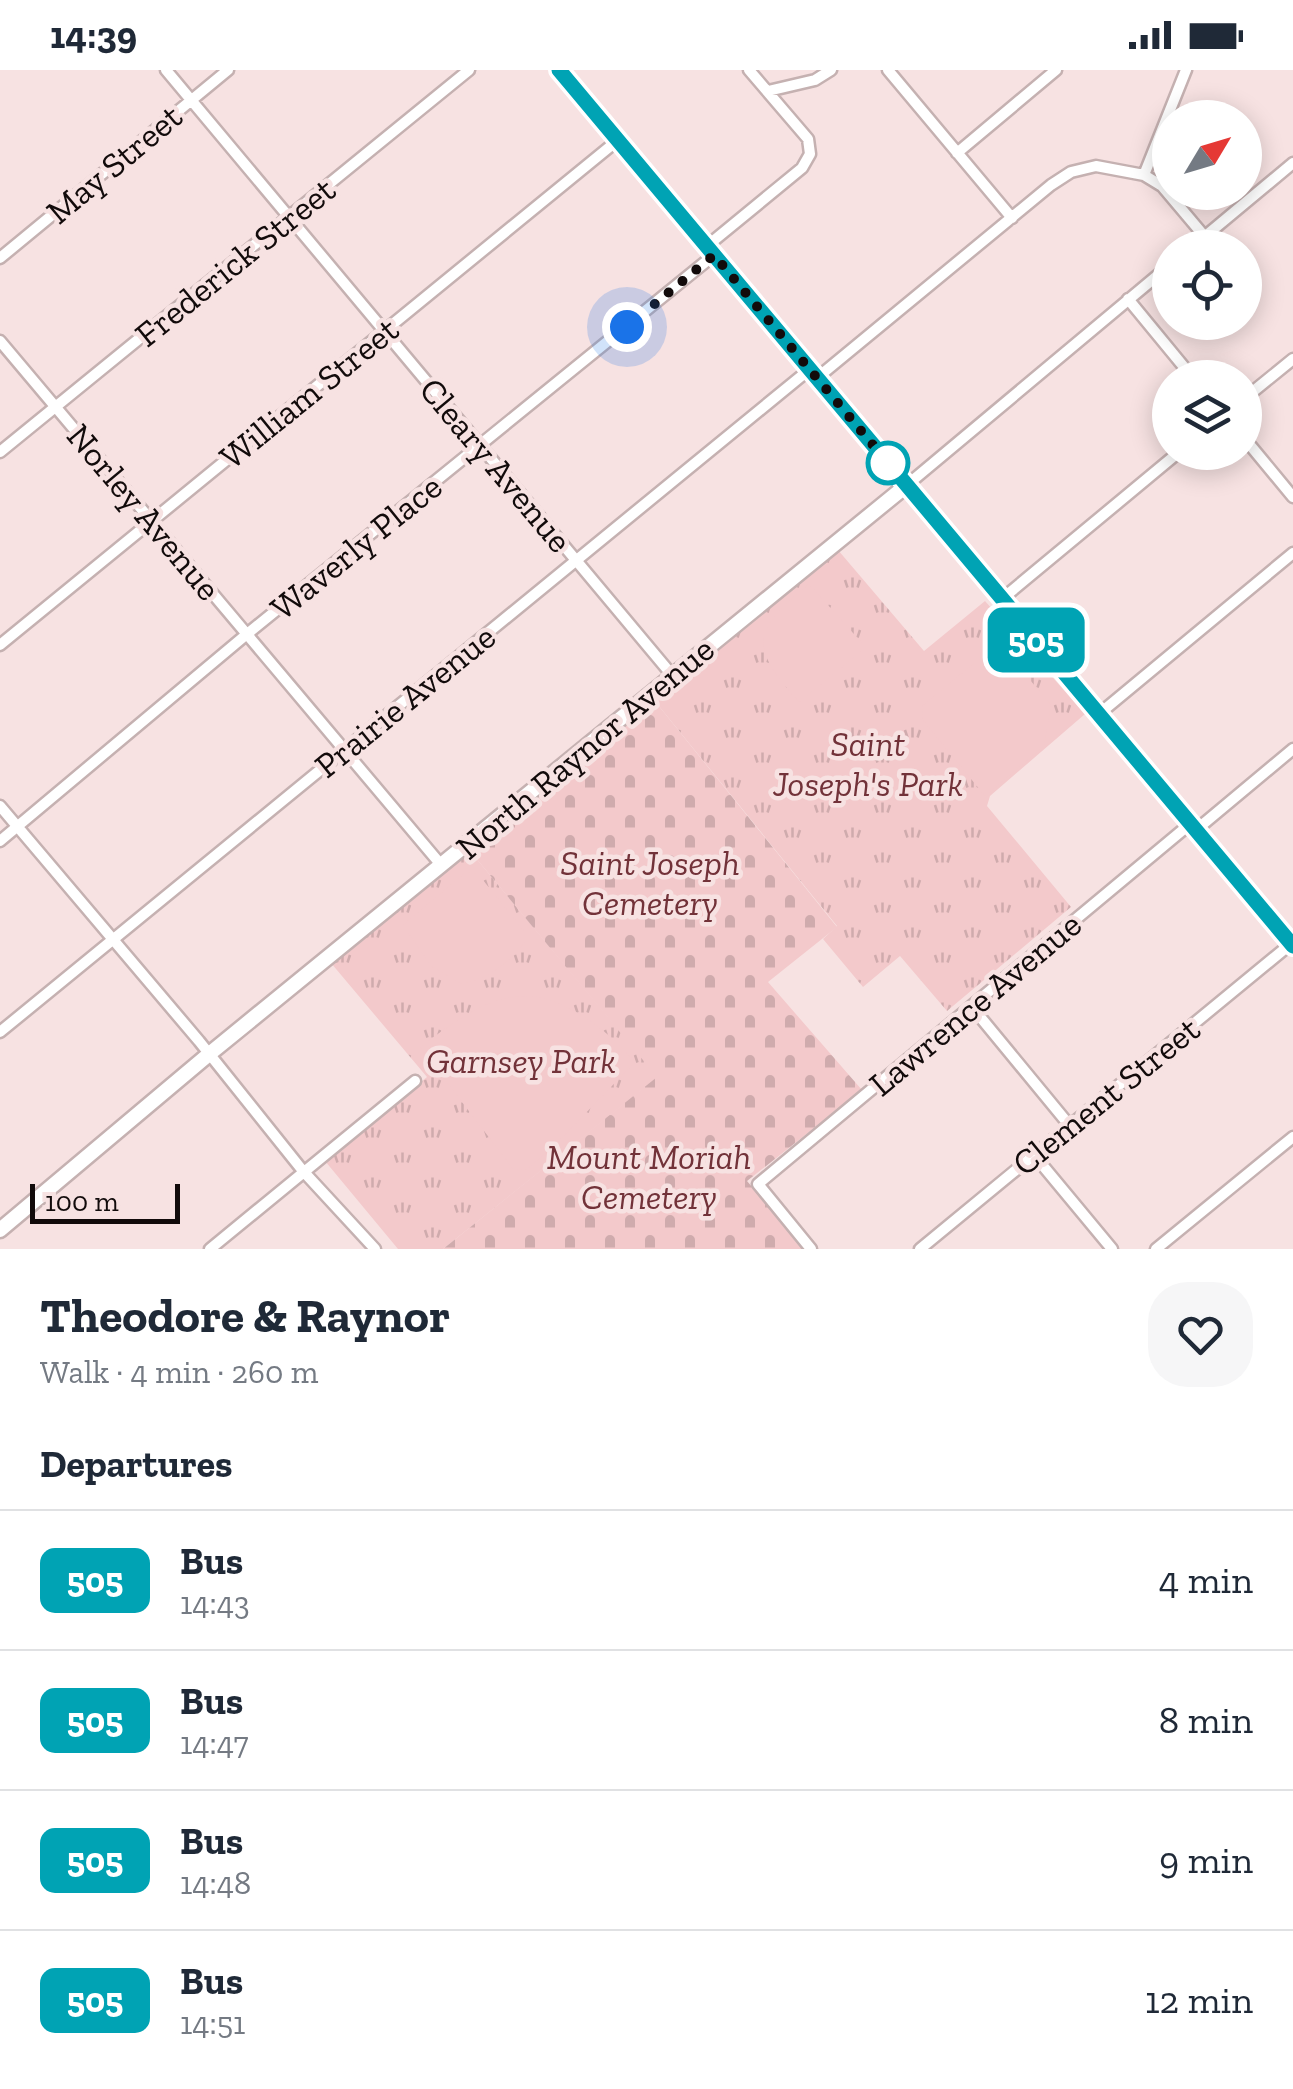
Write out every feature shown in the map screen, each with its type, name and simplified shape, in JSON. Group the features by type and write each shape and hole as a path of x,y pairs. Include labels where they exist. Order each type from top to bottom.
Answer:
{"main road":[{"path":"559,70 1292,944"},
{"name":"North Raynor Avenue","path":"0,1230 208,1055 907,485"}],"street":[{"name":"Cleary Avenue","path":"166,70 672,676"},
{"name":"May Street","path":"0,258 228,70"},
{"name":"Frederick Street","path":"0,452 469,70"},
{"path":"750,70 768,91 815,80 831,70"},
{"path":"888,70 1012,218"},
{"path":"957,153 1056,70"},
{"path":"1186,70 1144,174 1162,186 1199,230"},
{"name":"Waverly Place","path":"0,841 247,634 481,446 802,168 810,154 808,140 768,91"},
{"name":"William Street","path":"0,646 618,140"},
{"path":"1211,230 1293,163"},
{"name":"Prairie Avenue","path":"0,1032 578,562 1072,172 1096,166 1144,174"},
{"name":"North Raynor Avenue","path":"907,485 1152,280"},
{"path":"1128,299 1178,360"},
{"name":"Norley Avenue","path":"0,341 442,866"},
{"path":"1262,384 1293,359"},
{"path":"1262,460 1293,497"},
{"path":"1002,599 1157,470"},
{"path":"1099,714 1293,553"},
{"name":"Lawrence Avenue","path":"811,1249 758,1184 1293,749"},
{"path":"0,806 303,1171 375,1249"},
{"name":"Clement Street","path":"920,1249 1292,944"},
{"path":"972,1007 1070,1126"},
{"path":"210,1249 415,1081"},
{"path":"1156,1249 1293,1137"},
{"path":"1034,1155 1112,1249"}],"green space":[{"name":"Saint Joseph's Park","path":"838,550 924,651 985,601 1085,714 990,796 987,806 1071,907 947,1011 900,956 863,987 823,939 837,926 654,700"},
{"path":"809,584 862,643 862,651 799,702 771,667 764,640 776,614"},
{"path":"999,643 1051,705 1044,746 985,796 922,719 923,705"},
{"name":"Saint Joseph Cemetery","path":"654,700 837,927 768,982 862,1090 747,1181 804,1249 443,1249 657,1077 470,851"},
{"name":"Garnsey Park","path":"470,851 658,1077 443,1249 398,1249 325,1161 427,1077 331,963"},
{"path":"466,872 478,874 529,937 500,967 462,984 431,966 403,925"},
{"path":"532,996 562,1005 589,1020 635,1062 526,1170 513,1169 420,1047 459,1019 487,1005"}],"bus line":[{"name":"505","path":"559,70 1293,946"}],"route":[{"path":"627,327 714,255 888,463"}],"park label":[{"name":"Mount Moriah Cemetery","path":"649,1177"}]}
